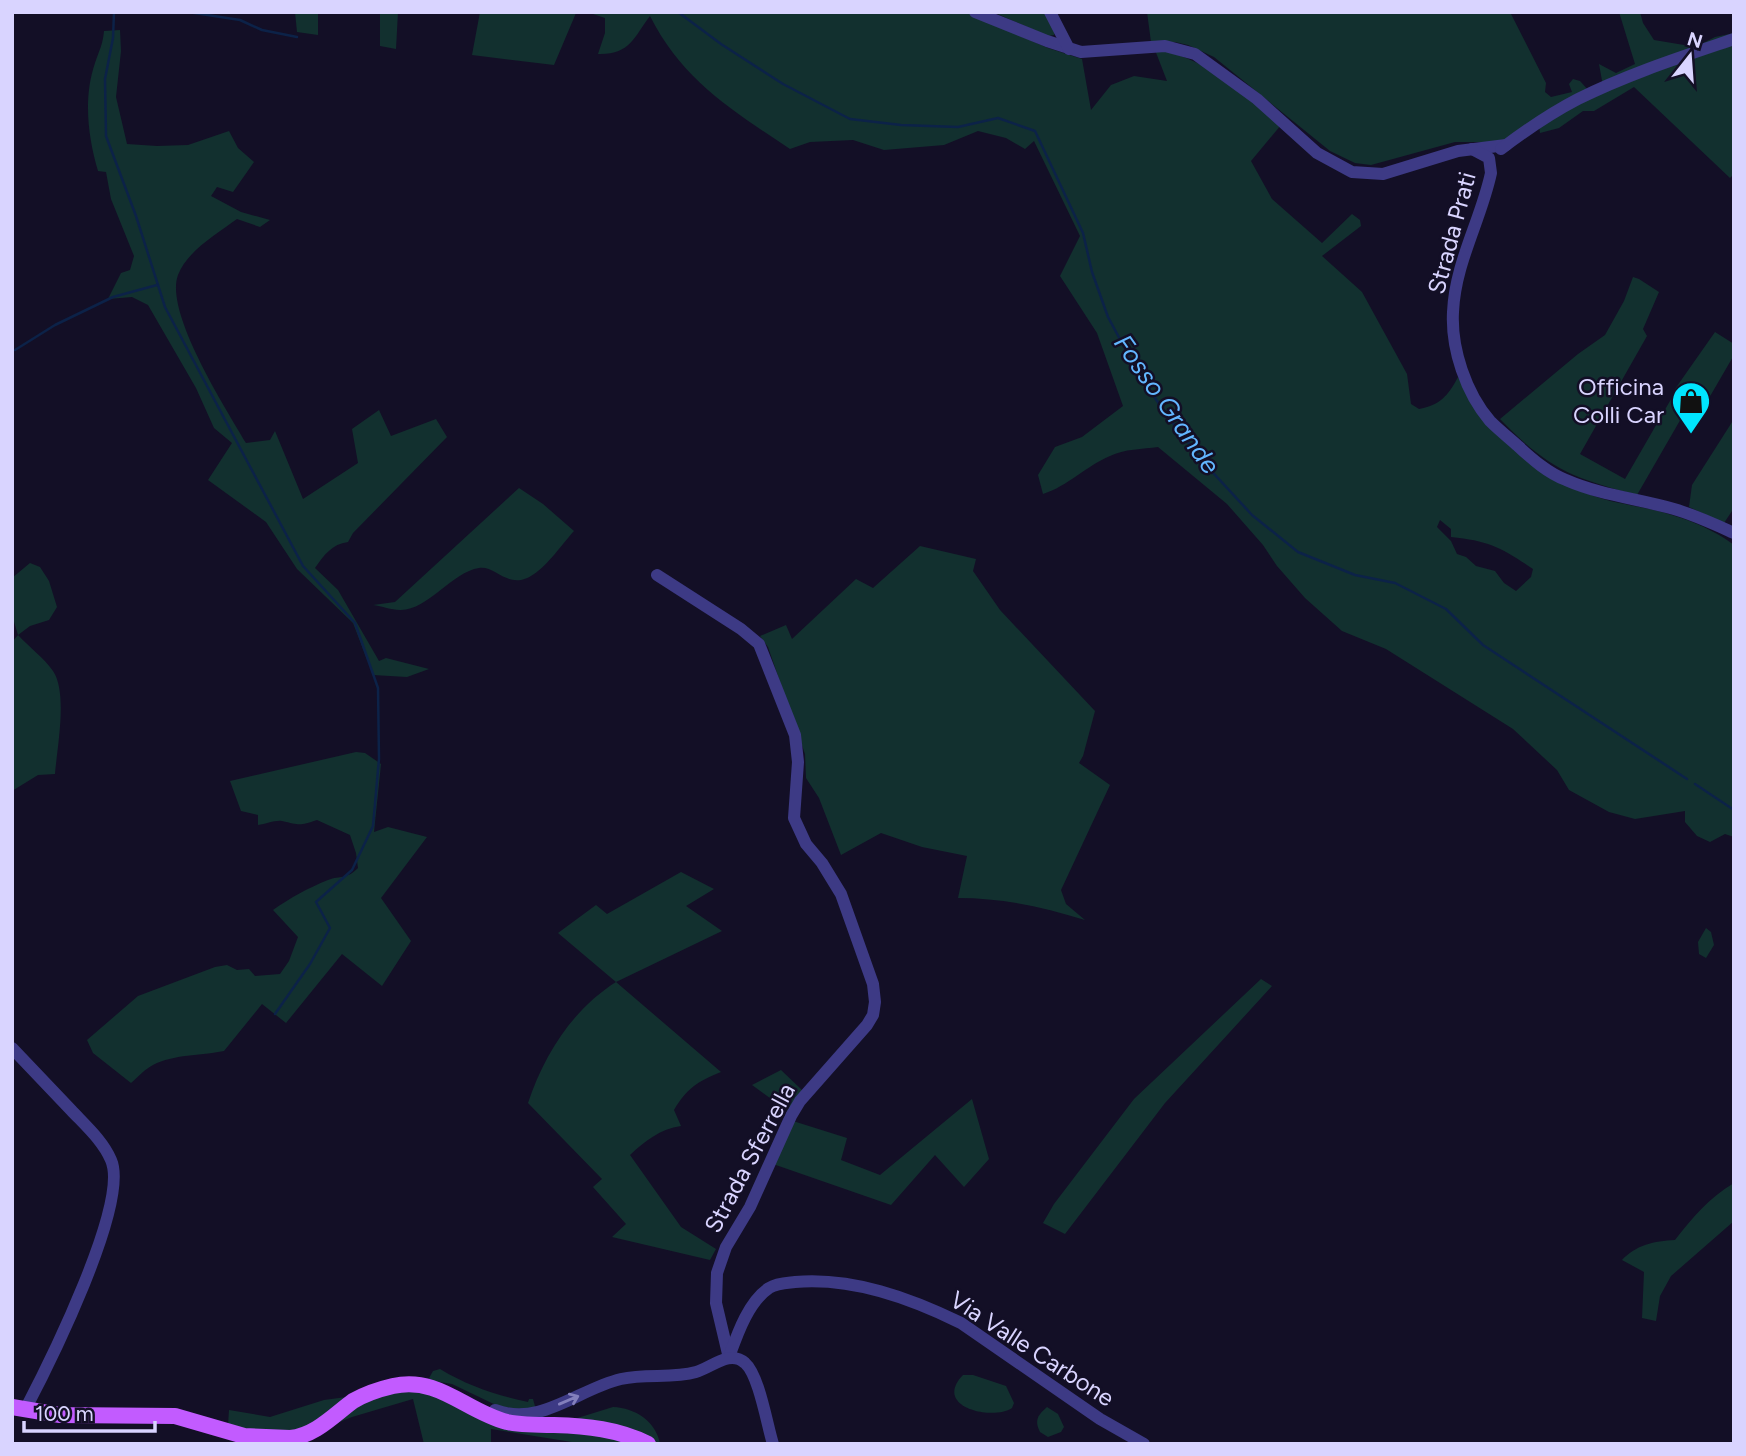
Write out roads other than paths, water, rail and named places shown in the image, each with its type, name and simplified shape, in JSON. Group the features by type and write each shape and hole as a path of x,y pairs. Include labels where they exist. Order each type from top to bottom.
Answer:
{"main road":[{"path":"19,1409 60,1415 174,1416 245,1440 290,1441 322,1425 354,1401 378,1390 412,1383 436,1388 486,1415 508,1422 603,1429 648,1444"}],"street":[{"name":"Strada Prati","path":"975,12 1069,49 1093,52 1165,47 1195,54 1258,99 1317,153 1352,172 1383,174 1472,149 1489,158 1489,179 1460,267 1452,313 1455,350 1460,366 1465,380 1489,420 1537,464 1565,480 1676,510 1707,520 1734,533"},
{"path":"1050,12 1069,49"},
{"path":"1489,158 1539,121 1587,94 1629,75 1734,39"},
{"path":"1472,149 1506,145"},
{"path":"1489,179 1506,145"},
{"name":"Strada Sferrella","path":"657,575 741,629 759,644 795,735 798,762 794,818 806,844 822,863 841,894 873,984 875,1002 873,1015 867,1025 810,1088 791,1116 750,1207 726,1247 717,1273 716,1303 729,1358"},
{"path":"12,1048 100,1141 112,1161 115,1177 109,1213 55,1352 19,1409"},
{"name":"Via Valle Carbone","path":"729,1358 738,1333 765,1291 773,1286 818,1280 842,1282 888,1294 937,1311 961,1323 1100,1419 1144,1444"},
{"path":"436,1388 449,1388 507,1415 533,1414 618,1380 640,1375 682,1375 697,1372 729,1358 739,1359 747,1364 753,1376 774,1444"}],"waterway":[{"path":"114,12 113,38 105,79 106,136 136,216 165,307 303,566 355,623 378,688 379,759 373,826 352,870 316,902 330,928 310,964 275,1014"},
{"path":"188,12 240,20 262,30 297,37"},
{"name":"Fosso Grande","path":"678,12 783,84 850,119 901,125 958,127 998,118 1035,131 1083,233 1092,272 1108,317 1136,369 1165,413 1205,464 1252,515 1298,552 1355,575 1395,583 1446,609 1483,645 1687,779"},
{"path":"15,350 55,325 113,297 157,285"},
{"name":"Fosso Grande","path":"1695,784 1734,810"}],"place":[{"name":"Officina Colli Car","path":"1691,435"}]}
